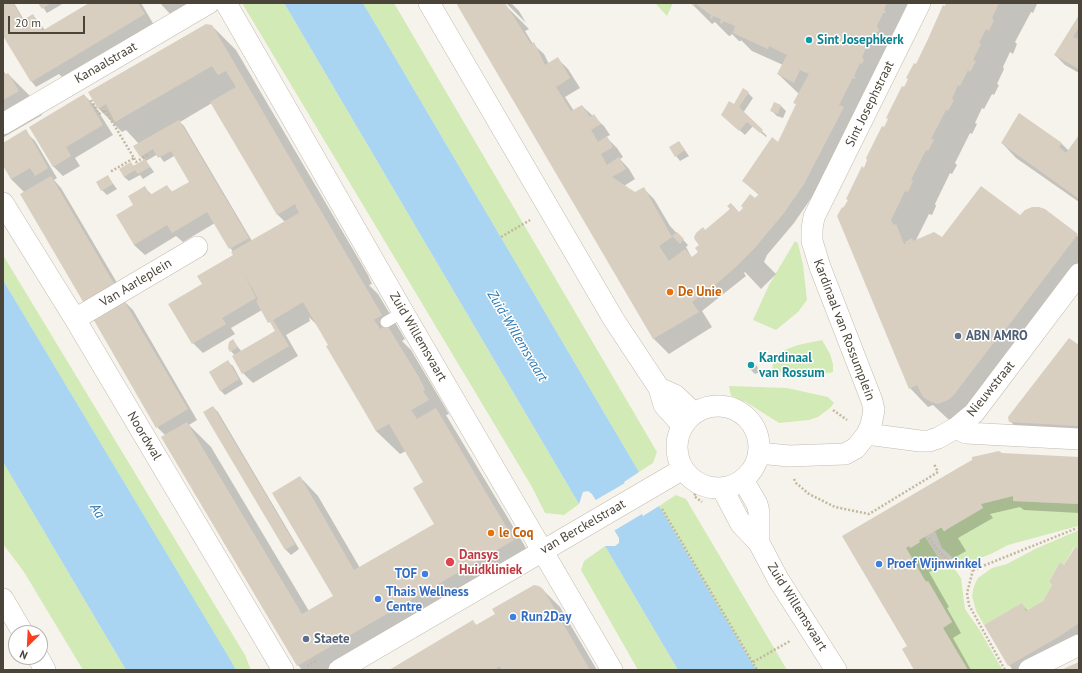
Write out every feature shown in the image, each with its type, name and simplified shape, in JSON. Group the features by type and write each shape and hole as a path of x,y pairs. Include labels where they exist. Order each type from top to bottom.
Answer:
{"street":[{"name":"Kanaalstraat","path":"3,124 209,3"},
{"name":"Zuid Willemsvaart","path":"226,3 395,317 542,551 612,670"},
{"path":"429,3 614,320 659,388 664,405 688,419"},
{"name":"Sint Josephstraat","path":"841,162 920,3"},
{"name":"Kardinaal van Rossumplein","path":"759,453 781,456 846,454 856,448 867,434 873,418 874,410 872,401 820,266 812,241 814,216 841,162"},
{"name":"Noordwal","path":"3,203 75,319 283,670"},
{"name":"Van Aarleplein","path":"75,319 197,247"},
{"name":"Nieuwstraat","path":"867,434 929,441 938,438 956,428 974,413 1079,274"},
{"path":"719,405 733,408 745,415 753,426 758,439 759,453 751,472 743,480 733,486 711,488 690,478 682,469 676,448 678,436 688,419 706,407 719,405"},
{"path":"956,428 966,433 1079,439"},
{"name":"van Berckelstraat","path":"339,670 682,469"},
{"name":"Zuid Willemsvaart","path":"743,480 757,504 759,512 759,543"},
{"name":"Zuid Willemsvaart","path":"722,488 741,524 759,543 778,579 836,670"},
{"path":"3,599 18,625"},
{"path":"1029,670 1079,645"}],"path":[{"path":"89,98 99,114 105,110 136,162 149,154"},
{"path":"110,172 134,158"},
{"path":"501,238 549,209"},
{"path":"781,456 796,483 809,494 835,507 869,514 938,472 920,441"},
{"path":"661,507 757,670"},
{"path":"929,538 946,559 973,570 1076,528"},
{"path":"973,570 967,593 969,605 1005,670"},
{"path":"753,662 794,639"}],"green space":[{"path":"242,3 284,3 579,504 564,515 545,513 532,487"},
{"path":"363,3 394,3 657,452 653,463 639,472"},
{"path":"655,3 673,3 667,16"},
{"path":"795,241 798,243 803,265 807,300 798,312 776,330 753,320 769,285"},
{"path":"3,255 245,655 251,670 236,670 3,280"},
{"path":"822,340 830,354 833,364 833,372 808,377 793,376 772,370 774,356 798,345"},
{"path":"729,386 787,388 828,397 834,403 818,417 809,420 779,423 746,402 731,396"},
{"path":"3,462 126,670 83,670 24,572 3,544"},
{"path":"676,495 686,499 787,670 756,670 659,506"},
{"path":"1013,496 1013,501 1079,504 1079,527 1078,526 1008,545 973,561 966,562 953,558 942,548 935,531 942,527 944,531 983,508 981,504"},
{"path":"1079,530 1079,549 1074,547 1064,565 1060,562 1049,582 1052,585 1043,601 1026,611 1022,604 984,625 976,611 972,596 974,586 978,578 992,568 1007,564 1035,549"},
{"path":"925,537 940,560 953,567 961,578 965,609 979,629 1002,669 968,670 943,628 952,622 928,581 926,582 906,548 909,546 911,548 920,542 919,540"},
{"path":"605,546 678,670 638,670 581,570 584,561"}],"water":[{"name":"Zuid-Willemsvaart","path":"284,3 363,3 639,472 624,482 643,516 659,506 756,670 678,670 605,546 615,546 619,543 619,538 592,494 588,491 583,492 579,504"},
{"name":"Aa","path":"3,280 236,670 126,670 3,462"}],"pier":[{"path":"625,483 642,514 612,532 594,501"}],"building":[{"path":"3,3 13,3 23,20 33,14 42,31 89,3 138,3 145,14 31,82 3,36"},
{"path":"38,3 51,3 42,9"},
{"path":"456,3 505,3 531,44 534,42 545,65 558,57 570,78 556,87 571,111 582,105 590,117 594,114 601,124 591,130 598,142 607,136 613,147 601,154 607,165 619,157 626,169 612,177 635,192 644,187 672,237 659,246 669,261 685,249 692,257 698,252 695,248 699,245 694,237 696,233 703,227 705,230 730,209 727,206 731,203 739,212 743,208 741,206 750,194 755,198 759,194 742,181 772,137 778,142 796,104 793,103 809,74 800,70 794,83 777,74 787,55 769,46 768,49 733,33 735,26 723,21 722,24 720,23 721,19 713,16 712,19 710,18 711,15 696,4 693,6 693,3 887,3 884,10 886,13 883,13 877,26 879,30 878,32 874,32 862,57 864,60 861,64 860,63 854,76 856,78 852,79 839,105 844,107 804,184 784,213 753,250 737,266 692,302 699,312 653,339"},
{"path":"946,3 999,3 992,18 994,20 989,31 986,29 979,43 981,44 973,60 976,61 970,72 968,70 960,86 958,85 952,99 954,100 948,111 946,110 931,139 934,140 928,151 926,150 911,180 913,181 908,192 905,191 891,220 893,225 896,224 904,244 912,238 913,241 934,232 942,237 981,186 1020,215 1025,210 1032,207 1039,207 1045,209 1078,234 953,396 938,404 923,397 917,385 909,389 837,216 848,200 846,199 862,166 864,168 867,160 866,158 882,126 884,127 888,119 886,118 902,86 904,87 908,79 906,78 914,63 916,64 943,5 945,6"},
{"path":"1079,15 1079,27 1073,37 1079,40 1079,69 1054,55"},
{"path":"206,24 212,25 382,315 374,320 380,329 387,325 420,379 425,390 423,391 429,400 411,410 417,419 436,408 514,540 297,666 161,437 187,422 302,614 333,596 272,493 300,476 354,570 434,524 413,488 423,482 389,424 376,431 326,346 328,345 303,302 273,320 289,346 242,374 232,356 275,331 270,322 268,323 256,301 258,299 242,270 256,298 222,318 226,324 192,344 168,304 202,284 197,276 233,255 231,252 299,213 295,204 277,215 210,102 236,87 226,71 218,75 212,66 115,122 106,104 98,109 88,92"},
{"path":"8,73 19,91 3,100 3,76"},
{"path":"743,88 749,92 739,107 763,130 760,133 747,122 739,131 721,115 729,101 734,104"},
{"path":"84,94 103,125 66,147 71,156 53,167 29,127"},
{"path":"774,102 781,105 778,114 770,111"},
{"path":"1019,113 1062,143 1059,147 1066,153 1079,135 1079,199 1001,143"},
{"path":"179,120 249,238 229,249 207,212 172,233 167,225 134,245 116,215 133,205 128,196 145,186 150,195 167,185 171,192 189,182 171,151 158,158 153,149 140,157 133,146"},
{"path":"26,129 48,168 35,176 30,168 11,179 3,166 3,143"},
{"path":"679,141 685,150 675,157 669,147"},
{"path":"145,159 150,167 138,174 135,170 124,177 119,169 131,162 133,166"},
{"path":"108,175 113,184 101,191 96,182"},
{"path":"51,176 116,287 85,305 20,194"},
{"path":"677,232 684,239 680,244 672,236"},
{"path":"123,299 188,409 156,428 92,317"},
{"path":"1069,338 1079,345 1079,426 1009,422 1008,417"},
{"path":"233,339 238,347 230,352 228,348 229,342"},
{"path":"228,360 239,379 220,391 209,372"},
{"path":"752,360 756,367 749,370 746,363"},
{"path":"213,406 295,544 285,550 203,412"},
{"path":"999,451 1002,453 1079,457 1079,504 1013,501 1013,496 981,504 983,508 944,531 942,527 919,540 920,542 910,548 909,546 906,548 926,582 928,581 952,622 943,628 968,670 914,670 902,649 907,646 842,536 972,460 972,457"},
{"path":"1075,547 1079,549 1079,623 1060,636 1008,666 984,625 1022,603 1026,611 1043,601 1052,585 1049,582 1060,562 1064,565"},
{"path":"534,585 543,589 590,670 502,670 500,666 494,670 389,670 473,620 476,625 495,614 492,609"},
{"path":"1079,662 1079,670 1061,670 1072,665"}],"place":[{"name":"Sint Josephkerk","path":"809,40"},
{"name":"De Unie","path":"670,292"},
{"name":"ABN AMRO","path":"958,336"},
{"name":"Kardinaal van Rossum","path":"751,365"},
{"name":"le Coq","path":"491,533"},
{"name":"Dansys Huidkliniek","path":"450,562"},
{"name":"Proef Wijnwinkel","path":"879,564"},
{"name":"TOF","path":"425,574"},
{"name":"Thais Wellness Centre","path":"378,599"},
{"name":"Run2Day","path":"513,617"},
{"name":"Staete","path":"306,639"}]}
